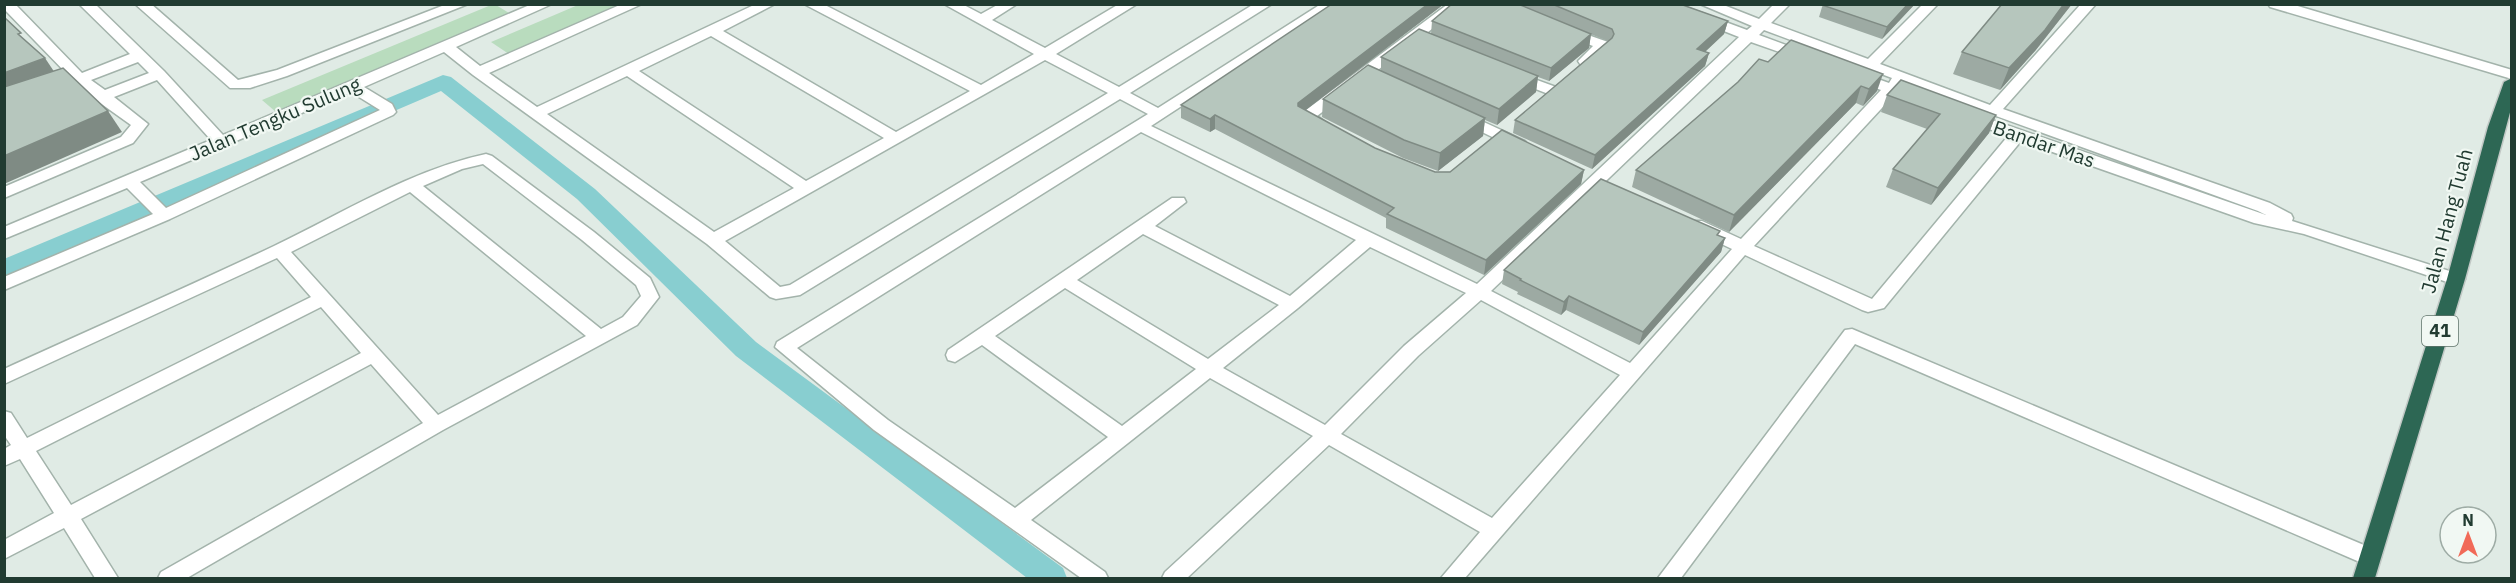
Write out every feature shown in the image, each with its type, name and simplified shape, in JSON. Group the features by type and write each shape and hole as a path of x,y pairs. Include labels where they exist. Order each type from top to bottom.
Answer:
{"highway":[{"name":"Jalan Hang Tuah","path":"2364,579 2456,279 2496,127 2511,82"}],"street":[{"path":"4,193 101,152 133,134 140,124 101,97 80,79 7,4"},
{"path":"86,4 159,74 220,141"},
{"path":"142,4 235,85 238,85 282,73 461,4"},
{"path":"478,72 635,4"},
{"path":"537,113 768,4"},
{"path":"811,4 981,91"},
{"path":"951,4 1159,114"},
{"path":"981,20 1010,4"},
{"path":"713,240 981,91 1130,4"},
{"path":"447,47 478,72 713,240 776,293 794,291 1265,4"},
{"path":"1096,579 881,425 784,347 1140,126 1331,4"},
{"path":"1337,133 1307,117 1458,4"},
{"name":"Bandar Mas","path":"1663,4 1871,65 1897,82 2017,135 2260,219 2308,230 2456,279"},
{"name":"Bandar Mas","path":"1707,4 1755,31 1897,82 1993,111 2264,207 2308,230"},
{"path":"1173,579 1327,435 1412,351 1479,292 1783,4"},
{"path":"1871,65 1931,4"},
{"path":"1993,111 2090,4"},
{"path":"2275,4 2511,75"},
{"name":"Jalan Tengku Sulung","path":"4,234 447,47 532,7"},
{"path":"1559,28 1603,45 1577,68"},
{"path":"713,31 895,138"},
{"path":"1416,36 1436,44"},
{"path":"58,87 139,56"},
{"path":"1499,69 1556,87 1534,105"},
{"path":"628,70 805,189"},
{"path":"1365,73 1386,82"},
{"path":"101,97 159,74"},
{"path":"1452,579 1743,247 1897,82"},
{"path":"4,284 388,112 387,107 352,86"},
{"path":"1448,111 1538,153"},
{"path":"1482,147 1516,120"},
{"path":"1140,126 1479,292 1632,373"},
{"path":"1680,218 1868,306 1878,304 2017,135"},
{"path":"4,377 280,250 411,185 457,165 486,159 588,236 644,282 650,297 630,321 436,425 169,579"},
{"path":"1577,171 1618,190"},
{"path":"128,180 162,212"},
{"path":"411,185 599,337"},
{"path":"955,355 1178,202"},
{"path":"1141,226 1292,304"},
{"path":"1015,520 1292,304 1368,239"},
{"path":"280,250 436,425"},
{"path":"1064,280 1210,369 1493,530"},
{"path":"4,458 322,298"},
{"path":"1669,579 1852,335 2370,557"},
{"path":"981,336 1123,437"},
{"path":"4,550 372,354"},
{"path":"4,418 107,579"}],"green space":[{"path":"491,5 496,5 509,13 276,112 262,100"},
{"path":"578,5 629,5 512,56 491,42"}],"building":[{"path":"1332,4 1428,4 1298,103 1298,106 1375,148 1435,172 1450,172 1502,130 1584,170 1486,260 1387,214 1394,208 1215,115 1210,119 1181,105"},
{"path":"1452,4 1518,4 1591,34 1551,68 1432,21"},
{"path":"1552,4 1680,4 1728,21 1697,49 1709,53 1595,155 1515,120 1614,34 1612,29"},
{"path":"1823,4 1908,4 1887,27"},
{"path":"2002,4 2064,4 2045,30 2009,68 1962,52"},
{"path":"4,17 21,33 18,34 45,58 4,73"},
{"path":"1419,29 1538,76 1499,109 1381,57"},
{"path":"1791,40 1883,74 1869,89 1861,86 1734,215 1636,170 1738,82 1759,59 1768,62"},
{"path":"1368,65 1485,118 1440,153 1404,140 1323,99"},
{"path":"63,68 108,111 4,156 4,87"},
{"path":"1901,80 1996,115 1938,188 1893,169 1940,114 1887,95"},
{"path":"1601,179 1720,231 1717,235 1725,238 1643,332 1569,296 1564,302 1504,270"}],"waterway":[{"path":"4,269 443,82 586,194 746,349 1051,578"}]}
